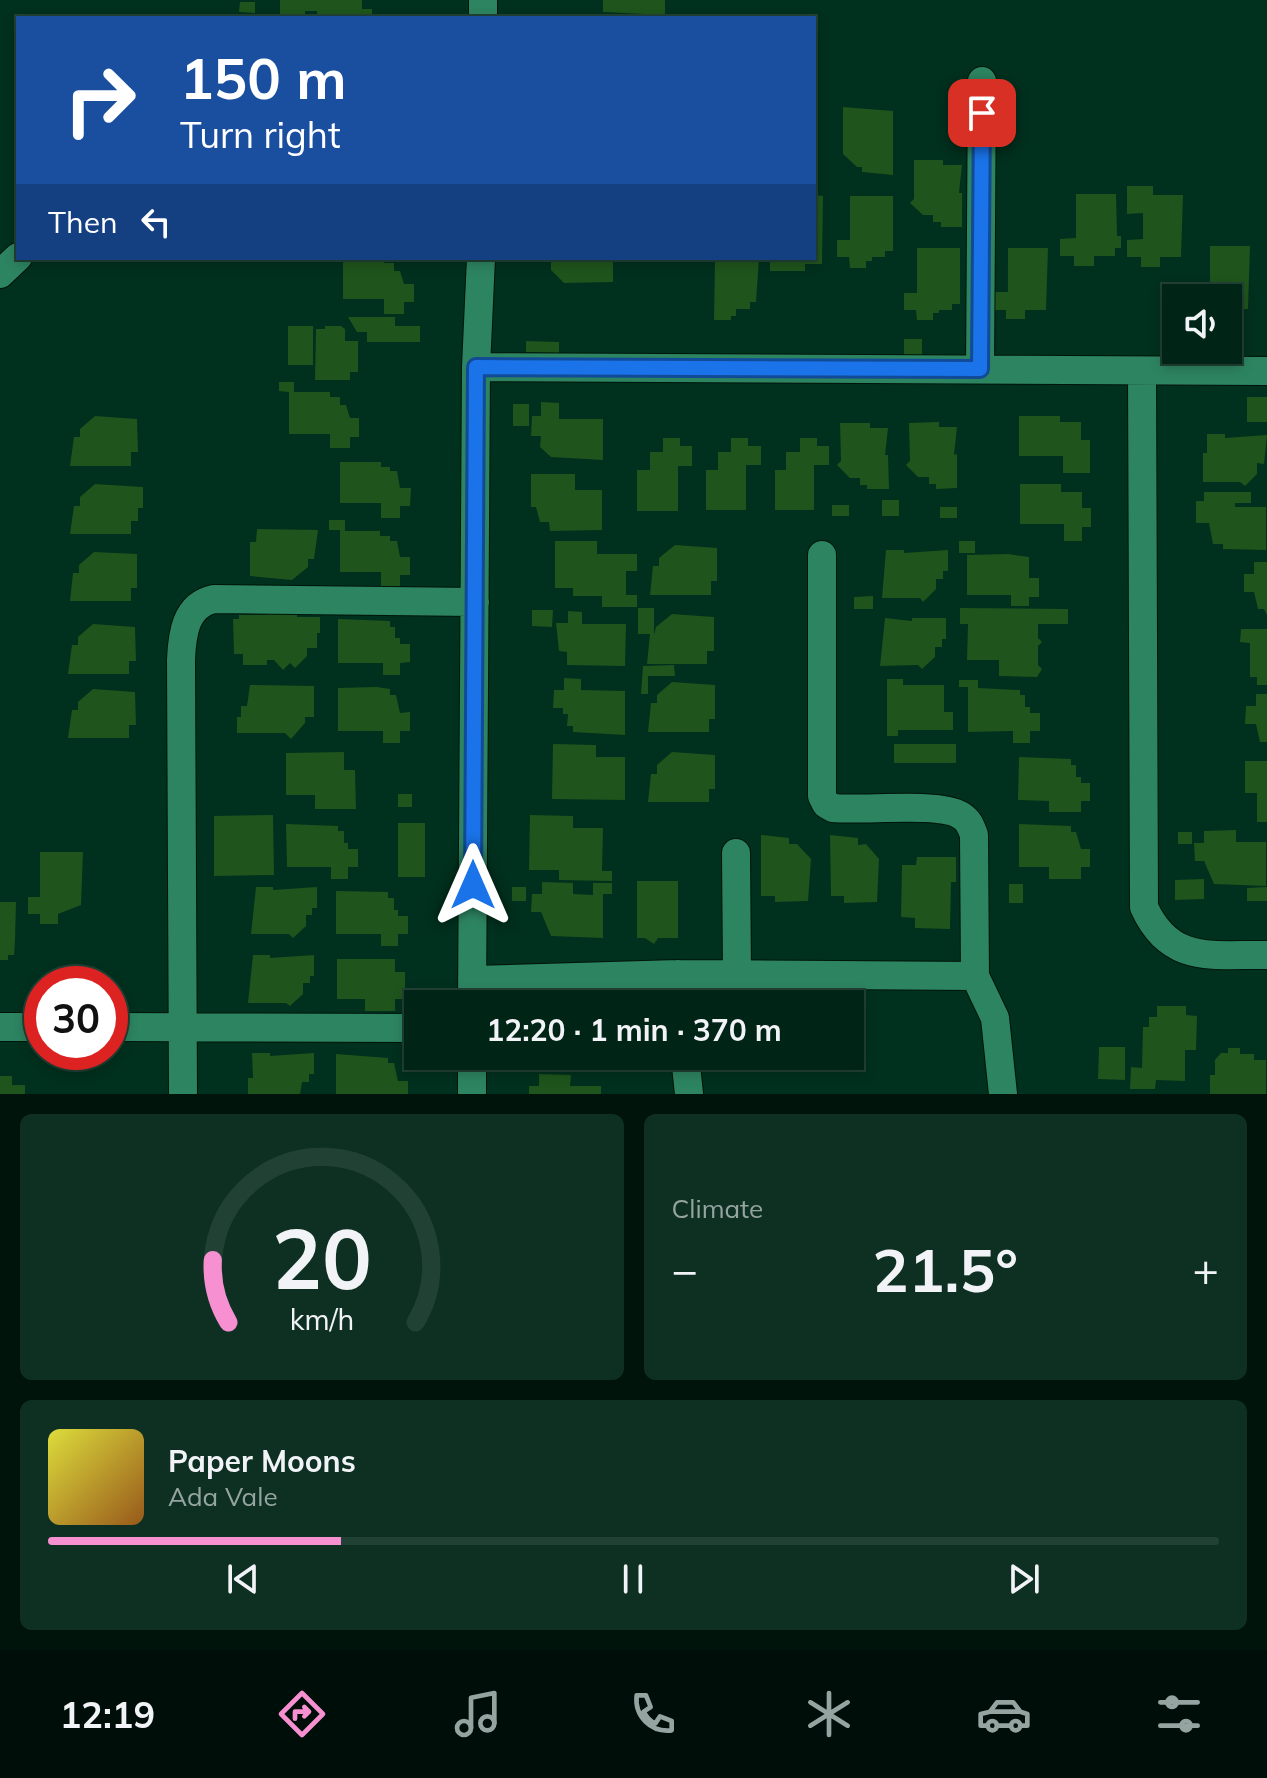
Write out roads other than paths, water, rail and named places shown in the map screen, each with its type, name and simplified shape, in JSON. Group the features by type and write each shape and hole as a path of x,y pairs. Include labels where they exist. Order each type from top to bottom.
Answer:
{"street":[{"path":"980,369 982,81"},
{"path":"0,274 16,259"},
{"path":"472,990 476,367 481,260"},
{"path":"476,367 1267,371"},
{"path":"1142,371 1144,907 1159,932 1185,952 1267,955"},
{"path":"822,555 822,796 826,804 833,808 943,810 962,816 970,824 974,835 975,976 995,1018 1003,1094"},
{"path":"183,1094 181,660 184,633 191,613 206,601 214,599 475,602"},
{"path":"736,853 737,974"},
{"path":"495,990 678,974 975,976"},
{"path":"678,974 679,990"},
{"path":"0,1027 24,1027"},
{"path":"128,1027 404,1028"},
{"path":"472,1070 472,1094"},
{"path":"686,1070 689,1094"}]}
